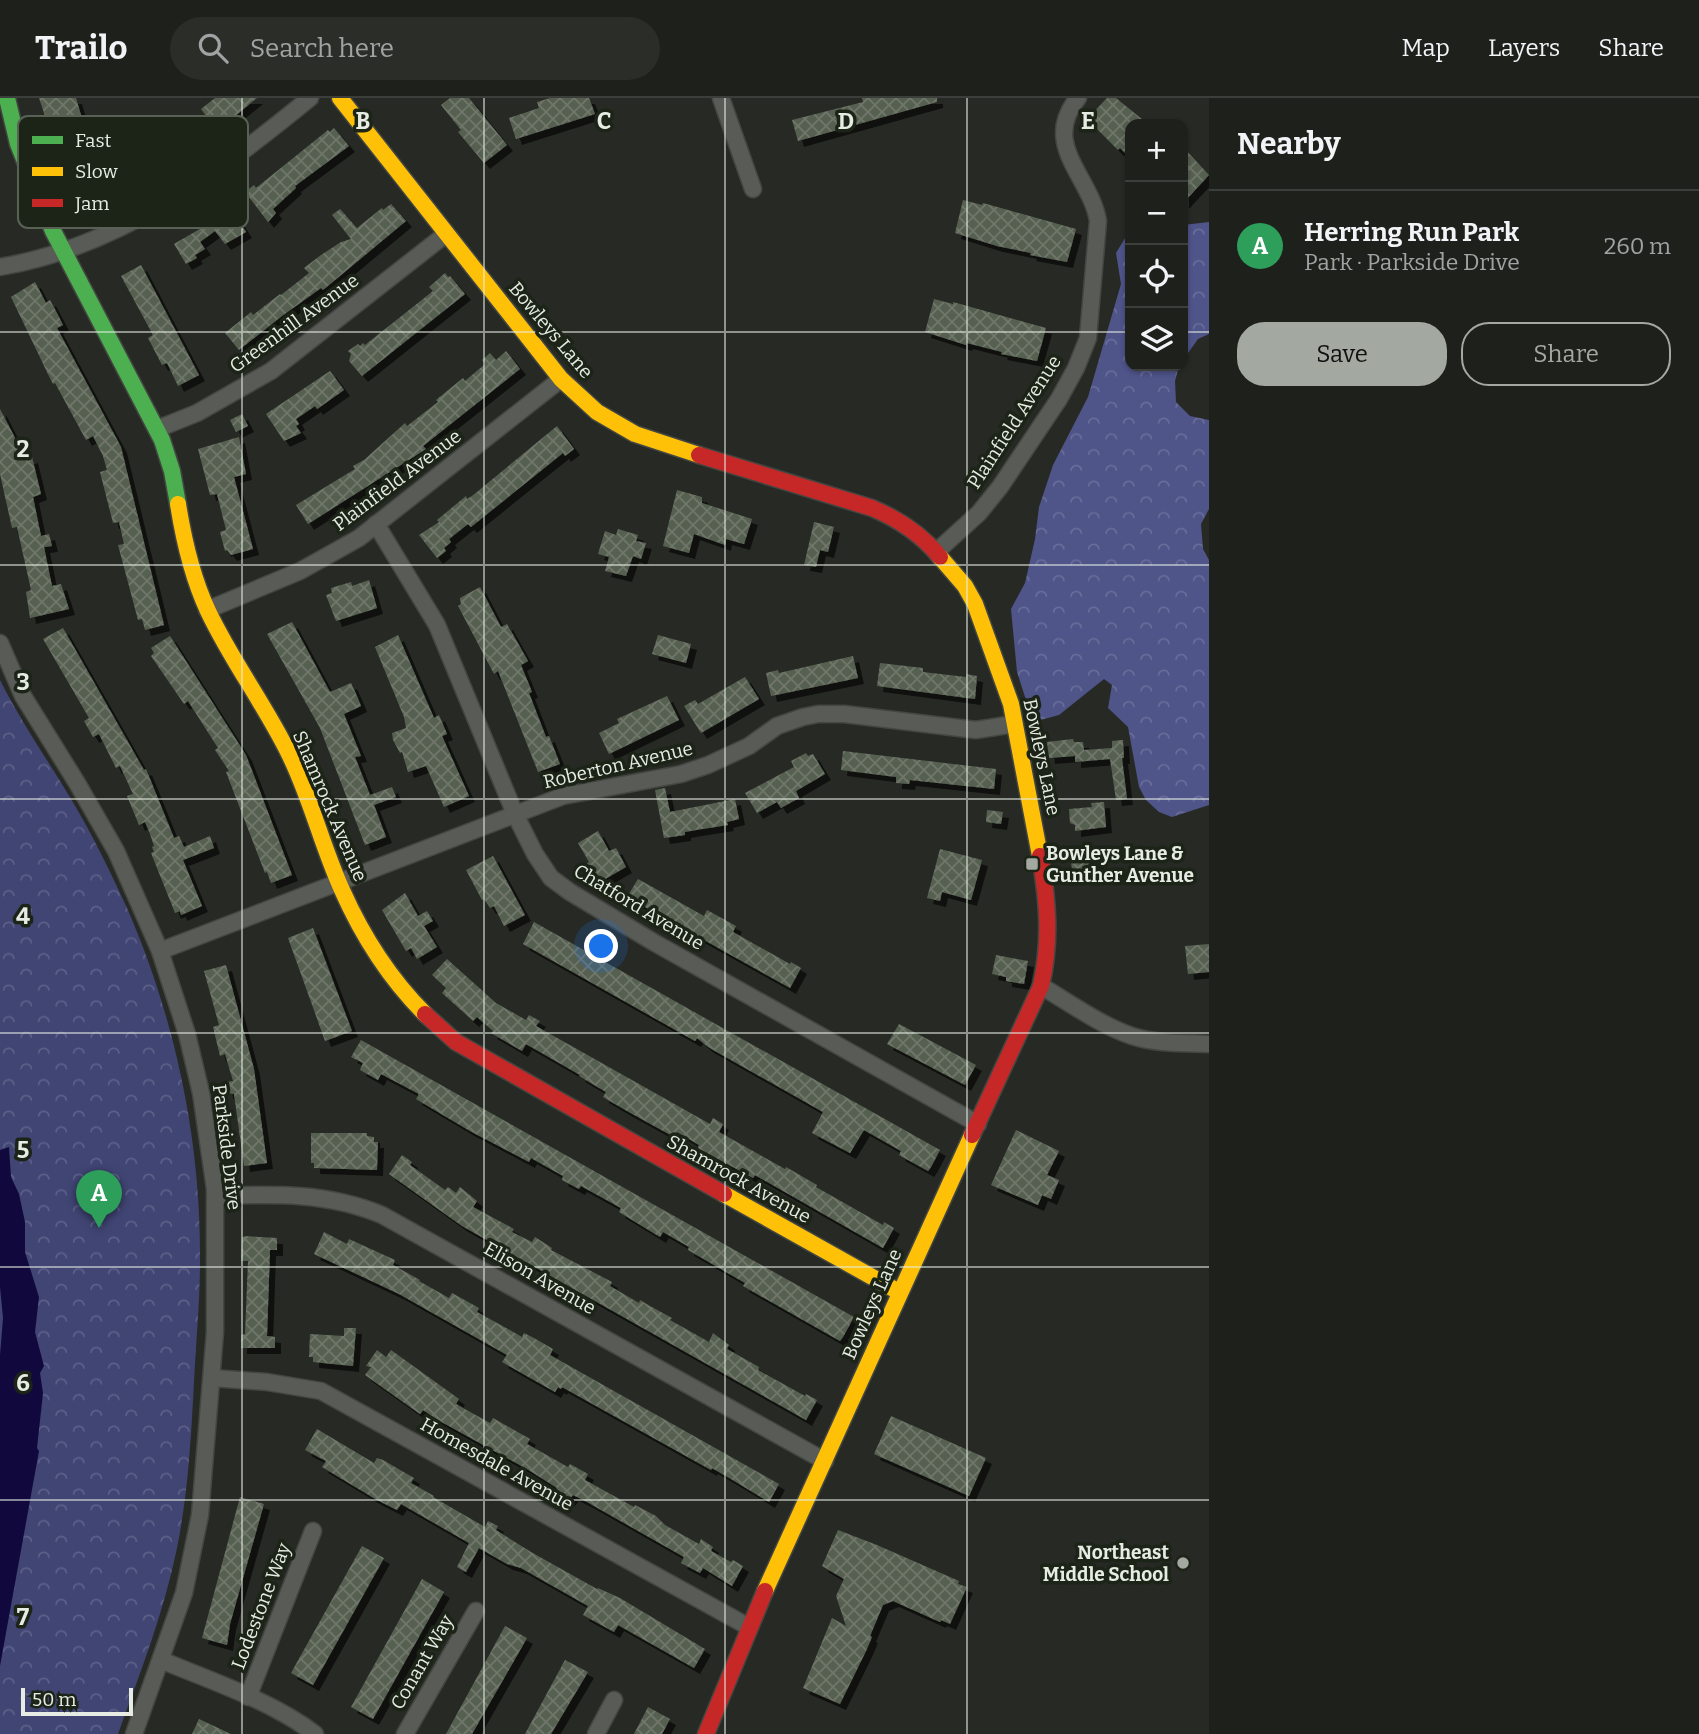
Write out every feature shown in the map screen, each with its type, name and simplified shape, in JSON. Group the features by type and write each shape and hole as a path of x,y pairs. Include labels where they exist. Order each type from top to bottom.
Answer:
{"street":[{"name":"Shamrock Avenue","path":"7,98 18,143"},
{"path":"248,147 310,98"},
{"name":"Bowleys Lane","path":"340,98 561,379 597,412 635,434 872,508 908,527 936,552 965,586 975,604 1006,691 1014,724 1048,900 1047,960 1041,986 899,1292 749,1628 706,1734"},
{"path":"721,98 753,189"},
{"name":"Plainfield Avenue","path":"936,552 979,513 1013,469 1059,399 1088,338 1098,221 1096,207 1079,180 1063,135 1068,113 1078,98"},
{"name":"Shamrock Avenue","path":"53,228 139,389 170,461 189,563 207,610 267,712 294,765 324,838 338,883 378,957 402,992 456,1042 899,1292"},
{"path":"0,267 64,251 117,228"},
{"name":"Greenhill Avenue","path":"157,429 197,413 271,371 446,234"},
{"name":"Plainfield Avenue","path":"207,610 300,571 359,538 561,379"},
{"name":"Chatford Avenue","path":"376,524 437,625 515,814 551,877 570,892 655,943 978,1124"},
{"name":"Parkside Drive","path":"0,643 23,696 116,851 160,951 187,1034 201,1093 216,1196 212,1378 197,1536 184,1592 134,1734"},
{"name":"Roberton Avenue","path":"160,951 563,796 681,774 708,765 749,746 789,720 818,714 844,714 976,730 1014,724"},
{"path":"1041,986 1102,1023 1134,1037 1209,1044"},
{"name":"Elison Avenue","path":"216,1196 321,1196 382,1215 825,1461"},
{"name":"Homesdale Avenue","path":"212,1378 295,1385 321,1391 749,1628"},
{"name":"Lodestone Way","path":"248,1697 313,1531"},
{"name":"Conant Way","path":"405,1734 476,1611"},
{"path":"161,1660 248,1697 315,1734"},
{"path":"596,1734 614,1700"}],"green space":[{"path":"1209,222 1209,334 1198,339 1188,353 1188,245 1188,224"},
{"path":"1125,238 1125,371 1178,371 1175,381 1176,402 1190,416 1209,420 1209,509 1201,524 1203,549 1209,560 1209,805 1172,817 1159,812 1146,800 1139,787 1128,727 1108,708 1112,685 1104,679 1059,715 1033,722 1017,672 1011,609 1025,583 1039,507 1053,465 1088,397 1121,284 1116,253"},
{"path":"0,680 93,839 144,950 159,993 182,1080 196,1170 199,1291 184,1507 165,1595 118,1734 0,1734"}],"shaded area":[{"path":"9,1147 11,1177 19,1194 25,1222 25,1252 39,1297 35,1332 44,1366 40,1373 43,1393 37,1448 39,1451 0,1666 0,1355 3,1318 0,1287 0,1150"}],"building":[{"path":"39,98 76,98 81,116 45,116"},
{"path":"215,98 257,98 235,116 206,116 201,109"},
{"path":"450,98 469,98 507,145 484,163 458,132 461,130 441,105"},
{"path":"550,98 589,98 595,114 516,139 509,118 539,108 537,102"},
{"path":"862,98 937,98 937,102 798,141 792,120 863,102"},
{"path":"1107,98 1116,98 1142,119 1125,119 1125,153 1120,148 1118,150 1087,119"},
{"path":"334,128 349,146 295,186 296,188 273,209 276,213 268,222 248,196 248,190 254,185 256,188 328,130 330,132"},
{"path":"1188,152 1209,175 1188,198"},
{"path":"963,200 1076,229 1067,262 1030,255 1031,253 955,233"},
{"path":"391,204 406,221 323,290 321,288 239,350 225,333 309,273 304,268 321,255 351,239 332,215 340,209 357,228"},
{"path":"201,228 243,228 246,232 225,244 215,231 200,242 205,249 195,255 197,258 186,264 174,244"},
{"path":"141,265 199,375 178,386 167,363 162,365 148,338 153,335 121,276"},
{"path":"445,273 465,294 362,376 349,361 351,354 348,351 358,344 365,345 433,291 429,287"},
{"path":"35,282 46,303 50,300 58,315 63,325 57,328 121,447 164,625 145,630 142,619 138,620 118,545 124,544 119,522 113,523 100,472 107,470 103,456 93,436 86,440 55,383 53,384 11,297"},
{"path":"934,299 1046,328 1037,361 1001,354 1002,352 967,343 966,345 925,332"},
{"path":"506,351 520,369 423,446 426,449 308,524 296,505 355,469 353,466 364,460 405,423 407,426 463,378 465,381 485,364 482,360 490,353 496,360"},
{"path":"330,371 344,390 317,409 315,406 296,419 299,424 296,426 301,433 284,441 266,414"},
{"path":"0,409 26,459 32,457 41,494 33,497 41,536 49,534 52,546 44,547 52,586 61,584 69,609 30,618 26,592 31,590 17,527 12,528 0,474"},
{"path":"242,414 248,426 236,432 230,420"},
{"path":"557,426 574,449 565,456 563,453 471,527 468,524 449,539 451,542 444,548 446,551 437,558 419,535 439,522 437,520 466,496 467,499 472,496"},
{"path":"239,437 246,474 234,477 253,549 231,555 225,551 220,532 226,530 217,494 210,495 198,449"},
{"path":"677,490 702,497 702,503 752,519 744,544 726,539 725,545 694,534 689,553 663,546"},
{"path":"814,522 834,527 828,552 820,550 816,567 804,565"},
{"path":"618,529 638,535 636,541 646,543 641,559 633,556 626,576 605,571 609,557 598,554 605,531 616,535"},
{"path":"369,580 377,608 336,621 326,595 332,593 331,588 351,582 352,586"},
{"path":"480,587 501,627 507,624 528,661 521,665 532,692 529,693 560,764 538,772 498,671 494,674 458,606 461,604 460,598"},
{"path":"292,622 330,692 351,683 357,696 361,706 344,714 361,756 355,757 370,795 392,787 396,797 374,805 386,837 365,845 320,728 267,634"},
{"path":"63,628 144,770 146,769 174,838 179,836 184,847 210,836 214,848 183,860 202,906 181,915 180,911 175,913 151,853 154,852 154,846 150,834 145,822 139,825 127,796 133,794 120,766 116,768 99,734 93,737 84,721 89,718 43,639"},
{"path":"398,635 434,718 439,715 447,734 442,736 469,796 444,807 426,766 408,772 402,752 400,753 393,740 392,733 406,728 404,717 375,647"},
{"path":"658,635 691,644 686,663 652,654"},
{"path":"170,636 246,755 292,875 271,883 226,772 229,771 215,750 218,748 188,701 184,704 151,656 154,653 151,648"},
{"path":"853,656 858,678 771,696 766,673 778,670 779,673"},
{"path":"880,663 923,668 923,672 977,676 975,699 877,686"},
{"path":"745,677 759,699 701,733 684,706 695,700 698,704"},
{"path":"667,696 679,720 609,754 599,733 619,723 617,719"},
{"path":"1073,739 1074,742 1083,742 1084,750 1112,748 1112,741 1123,740 1122,758 1127,799 1116,800 1110,759 1075,762 1075,756 1049,758 1047,742"},
{"path":"843,751 996,769 994,789 910,780 909,784 896,783 896,777 841,770"},
{"path":"806,753 808,756 813,754 825,774 796,791 799,798 781,808 777,802 757,813 745,793 794,767 791,761"},
{"path":"665,788 670,812 735,799 739,819 727,822 728,825 664,838 655,790"},
{"path":"1104,802 1106,827 1075,831 1075,825 1070,823 1069,809 1092,807 1091,803"},
{"path":"987,810 1003,812 1001,824 986,822"},
{"path":"598,831 609,851 616,848 626,867 600,882 596,876 593,878 585,865 589,862 578,843"},
{"path":"940,849 982,860 971,900 942,892 940,901 927,898"},
{"path":"1097,852 1098,868 1072,870 1070,854"},
{"path":"493,856 525,915 504,926 494,906 490,908 484,899 482,900 466,870"},
{"path":"638,879 704,916 707,910 736,926 733,932 801,968 790,988 627,897"},
{"path":"405,893 418,916 427,911 433,921 424,926 437,947 417,959 411,948 406,951 382,910"},
{"path":"534,922 940,1150 931,1167 928,1171 899,1155 901,1151 864,1130 850,1153 812,1133 823,1112 708,1047 697,1038 695,1041 523,944"},
{"path":"313,928 352,1031 325,1041 288,938"},
{"path":"1209,944 1209,972 1188,974 1185,946"},
{"path":"996,955 1028,961 1024,984 1006,981 1006,977 992,974"},
{"path":"447,959 496,1003 526,1020 529,1015 540,1021 536,1026 710,1124 713,1118 723,1124 719,1132 785,1169 786,1167 883,1225 884,1222 894,1228 883,1248 755,1175 753,1178 698,1148 699,1145 677,1132 674,1137 627,1111 603,1097 606,1092 526,1044 522,1051 491,1033 493,1031 477,1017 473,1021 442,993 446,988 432,975"},
{"path":"226,965 254,1069 267,1163 244,1166 234,1094 227,1093 226,1082 233,1081 225,1054 220,1056 213,1027 219,1025 204,971"},
{"path":"899,1024 976,1065 965,1085 887,1044"},
{"path":"361,1040 854,1317 843,1337 840,1341 743,1286 745,1283 688,1250 689,1247 663,1232 660,1237 619,1212 621,1208 581,1186 579,1189 562,1180 563,1176 531,1158 529,1162 470,1131 416,1099 419,1094 381,1074 378,1080 360,1070 363,1063 351,1057"},
{"path":"1016,1130 1059,1151 1047,1175 1059,1180 1051,1199 1042,1195 1038,1205 991,1185"},
{"path":"311,1133 367,1133 367,1136 374,1137 374,1142 378,1142 377,1170 314,1168 314,1163 311,1163"},
{"path":"402,1155 412,1162 410,1165 445,1190 448,1187 456,1193 460,1187 477,1201 473,1207 514,1229 512,1232 532,1242 535,1237 552,1248 551,1250 612,1282 610,1286 672,1318 670,1320 709,1342 713,1333 729,1345 727,1349 759,1367 758,1370 817,1400 806,1420 462,1226 389,1174"},
{"path":"324,1232 347,1244 349,1239 395,1260 393,1265 419,1281 449,1298 452,1293 479,1308 477,1312 522,1337 524,1333 534,1338 553,1349 550,1355 779,1484 769,1502 562,1387 558,1387 555,1392 502,1362 507,1355 399,1294 314,1254"},
{"path":"242,1238 277,1238 277,1250 270,1250 267,1336 275,1337 275,1348 241,1348 241,1335 245,1334 248,1261 241,1261"},
{"path":"344,1328 356,1328 353,1366 313,1362 313,1357 309,1357 310,1334 344,1336"},
{"path":"377,1350 386,1357 391,1350 459,1399 456,1404 490,1423 493,1418 530,1439 527,1444 568,1467 570,1464 588,1474 585,1480 656,1516 665,1525 699,1544 701,1539 713,1547 711,1551 743,1566 732,1586 703,1568 700,1573 681,1563 684,1557 587,1502 573,1495 569,1500 555,1492 557,1488 527,1469 423,1410 420,1414 365,1375 371,1367 366,1366"},
{"path":"891,1416 986,1458 969,1496 874,1454"},
{"path":"317,1429 374,1463 377,1458 383,1460 414,1478 411,1483 433,1497 485,1527 488,1521 498,1526 496,1530 531,1552 597,1589 620,1598 705,1649 694,1668 618,1625 614,1632 583,1615 588,1606 479,1548 466,1572 457,1567 469,1543 401,1504 397,1510 377,1500 322,1467 326,1461 305,1450"},
{"path":"240,1497 264,1504 230,1624 227,1645 202,1638"},
{"path":"838,1530 959,1581 958,1584 967,1587 950,1624 893,1601 883,1605 866,1651 840,1704 803,1688 832,1618 846,1626 836,1596 844,1579 822,1566"},
{"path":"362,1546 384,1558 313,1685 291,1673"},
{"path":"422,1579 444,1592 373,1719 351,1707"},
{"path":"505,1626 527,1638 472,1734 446,1734"},
{"path":"565,1660 588,1672 551,1734 525,1734"},
{"path":"648,1707 670,1719 662,1734 634,1734"},
{"path":"199,1719 231,1734 192,1734"}],"traffic: fast":[{"path":"7,98 18,144"},
{"path":"52,228 162,440 172,471 178,504"}],"traffic: slow":[{"path":"340,98 561,379 597,412 635,434 699,455"},
{"path":"178,504 189,559 202,598 217,630 290,756 350,907 389,971 425,1014"},
{"path":"940,557 965,586 975,604 1011,704 1040,856"},
{"path":"765,1591 972,1135"},
{"path":"724,1194 899,1292"}],"traffic: jam":[{"path":"699,455 872,508 909,528 940,557"},
{"path":"972,1135 1041,986 1047,921 1040,856"},
{"path":"425,1014 456,1042 724,1194"},
{"path":"706,1734 765,1591"}],"place":[{"name":"Bowleys Lane & Gunther Avenue","path":"1032,864"},
{"name":"Herring Run Park","path":"99,1228"},
{"name":"Northeast Middle School","path":"1183,1563"}]}
